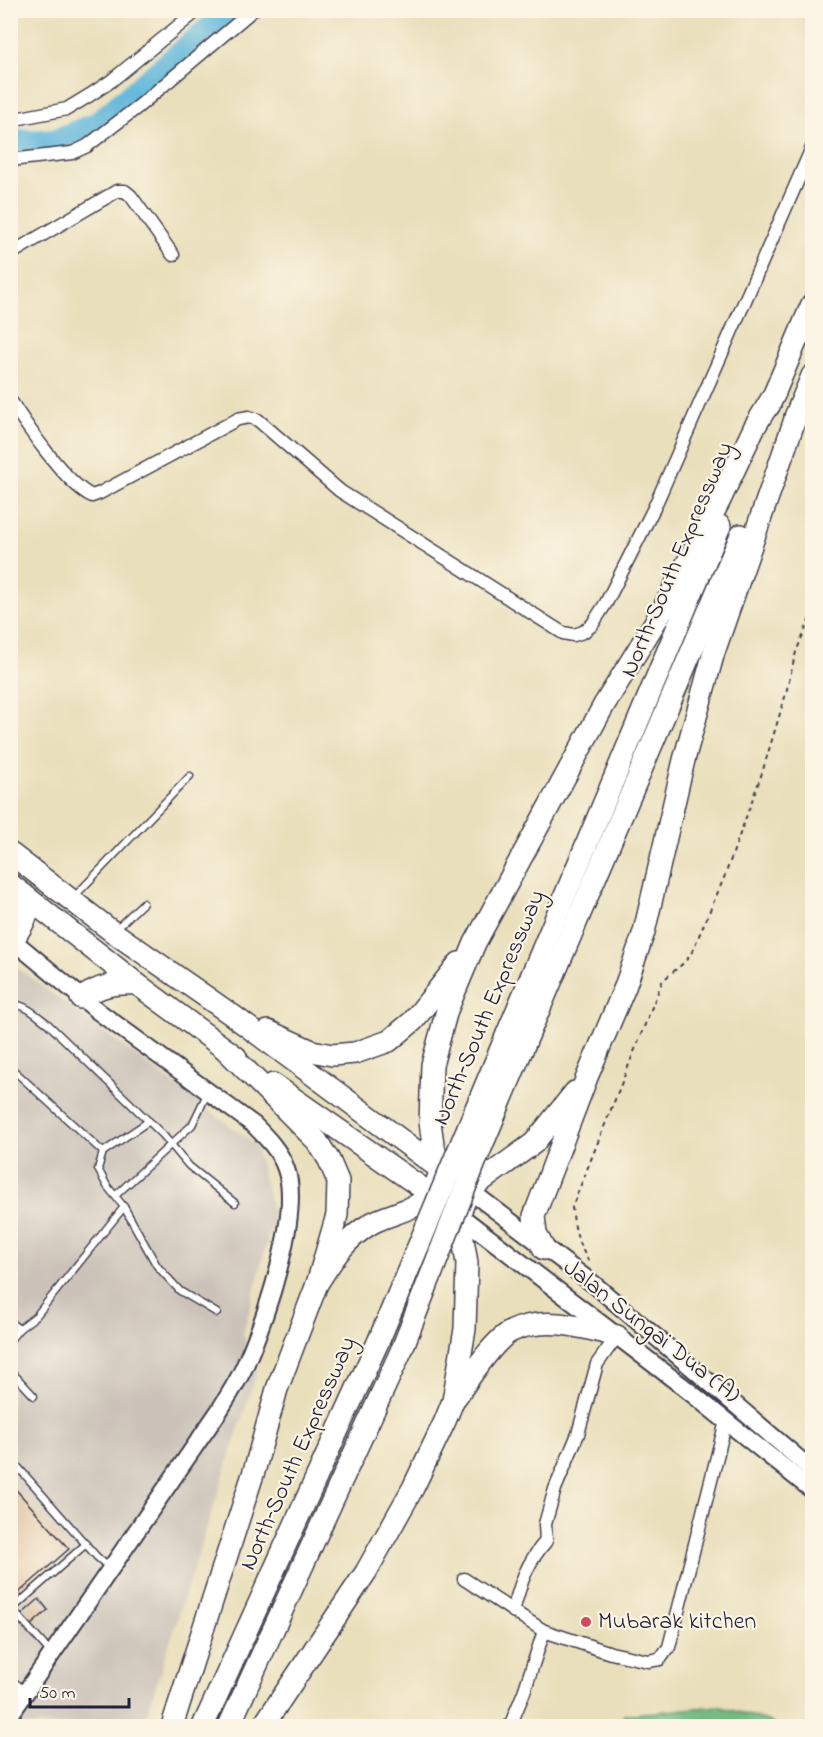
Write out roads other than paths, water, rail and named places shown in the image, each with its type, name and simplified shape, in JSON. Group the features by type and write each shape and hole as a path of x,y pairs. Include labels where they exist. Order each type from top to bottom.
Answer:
{"highway":[{"name":"North–South Expressway","path":"229,1726 402,1349 476,1161 516,1039 775,393 813,304"},
{"name":"North–South Expressway","path":"203,1726 516,1039 813,376"},
{"path":"317,1284 339,1250 351,1238 371,1223 419,1204 430,1194 441,1170 433,1144 430,1122 432,1065 447,1010 475,943 604,705 662,611 719,502 754,428 775,393"},
{"path":"544,1249 536,1234 534,1216 587,1077 625,987 644,932 684,760 714,652 800,405"},
{"path":"10,853 113,932 232,1015 469,1190"},
{"path":"12,939 26,919 28,910 17,889"},
{"path":"17,889 137,984 226,1050 459,1215"},
{"path":"232,1015 312,1051 332,1055 355,1053 389,1041 413,1021 475,943"},
{"path":"81,998 106,985 137,984"},
{"path":"172,1726 255,1468 277,1389 317,1284 337,1215 338,1181 317,1141 226,1050"},
{"path":"453,1401 465,1329 466,1263 459,1215 469,1190 534,1143 587,1077"},
{"path":"263,1726 337,1617 381,1546 413,1488 453,1401 494,1347 511,1331 536,1325 562,1323 616,1336"}],"main road":[{"path":"10,1715 53,1656 219,1411 246,1364 273,1289 288,1226 291,1192 286,1168 273,1145 254,1125 99,1012 12,939"},
{"name":"Jalan Sungai Dua (A)","path":"469,1190 596,1287 813,1470"},
{"name":"Jalan Sungai Dua (A)","path":"459,1215 813,1490"}],"street":[{"path":"10,120 66,109 90,95 111,81 198,10"},
{"path":"10,160 72,153 87,146 140,106 254,10"},
{"path":"10,400 66,475 84,492 92,496 238,420 249,417 258,420 340,491 563,633 574,635 592,625 606,603 654,508 813,148"},
{"path":"10,254 117,191 125,191 173,255"},
{"path":"513,1611 522,1576 532,1557 546,1541 545,1524 555,1489 578,1434 597,1364 616,1336"},
{"path":"464,1579 544,1631 611,1653 648,1661 660,1659 669,1647 726,1421"},
{"path":"510,1726 544,1631"}],"lane":[{"path":"72,900 190,776"},
{"path":"113,932 143,903"},
{"path":"10,1004 26,1008 47,1023 149,1121 189,1166 235,1203"},
{"path":"10,1067 103,1152"},
{"path":"116,1195 192,1125 208,1092"},
{"path":"149,1121 103,1152 98,1169 107,1186 124,1207 157,1266 180,1291 217,1313"},
{"path":"10,1340 46,1304 124,1207"},
{"path":"10,1322 19,1329"},
{"path":"10,1370 34,1396"},
{"path":"10,1458 97,1557 111,1569"},
{"path":"53,1656 11,1609 86,1544"},
{"path":"10,1679 27,1691"}],"waterway":[{"path":"10,141 54,141 98,123 230,10"}],"place":[{"name":"Mubarak kitchen","path":"586,1622"}]}
